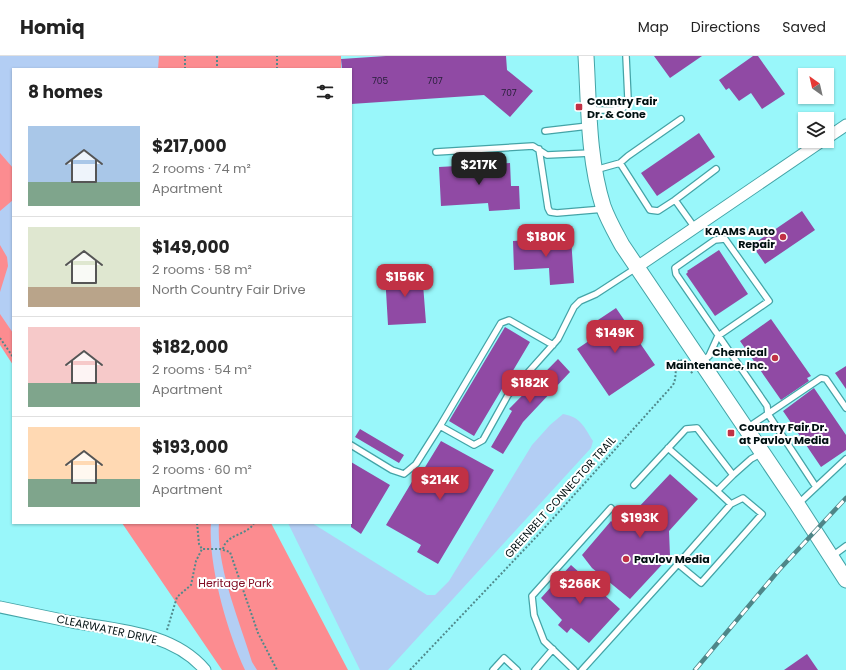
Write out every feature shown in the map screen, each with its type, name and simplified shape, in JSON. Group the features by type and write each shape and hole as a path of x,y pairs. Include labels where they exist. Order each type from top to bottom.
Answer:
{"street":[{"path":"586,56 592,153 604,209 622,245 637,268 797,504 846,580"},
{"path":"834,133 846,124"},
{"path":"637,268 812,148"},
{"name":"CLEARWATER DRIVE","path":"0,607 145,634 180,648 191,656 205,670"}],"lane":[{"path":"589,110 623,108 626,105 628,99 626,56"},
{"path":"595,170 620,163 681,120"},
{"path":"545,131 590,126"},
{"path":"436,152 534,146 547,155 592,153"},
{"path":"539,149 548,208 550,212 557,213 604,209"},
{"path":"620,163 650,210 658,211 716,169"},
{"path":"675,200 695,228"},
{"path":"700,362 709,356 718,336 769,301 725,239 715,240 675,268 676,274 718,336 767,406 768,414 816,486"},
{"path":"440,426 474,445 483,440 508,395 558,339 574,307 580,301 596,294 637,268"},
{"path":"352,446 392,470 404,474 416,464 501,323 509,320 553,345"},
{"path":"746,429 821,378 826,380 846,408"},
{"path":"634,485 686,429 697,428 733,475"},
{"path":"668,448 731,504"},
{"path":"717,491 751,459 762,452"},
{"path":"797,504 846,459"},
{"path":"582,670 731,504 743,498 762,514 701,583 678,564"},
{"path":"574,670 544,641 534,615 532,596 611,508"},
{"path":"831,557 846,546"},
{"path":"536,670 553,649"},
{"path":"493,670 504,658 517,670"}],"path":[{"path":"185,56 185,68"},
{"path":"217,56 217,68"},
{"path":"277,56 277,68"},
{"path":"0,338 12,356"},
{"name":"GREENBELT CONNECTOR TRAIL","path":"410,670 539,534 673,385 676,378 675,367 680,359 699,381 709,374"},
{"path":"197,524 199,544 202,549"},
{"path":"221,549 228,540 251,529 254,524"},
{"path":"202,549 221,549 230,552 258,633 277,670"},
{"path":"167,630 177,597 191,585 196,561 202,549"}],"green space":[{"path":"0,56 341,56 341,68 12,68 12,363 0,345"},
{"name":"Heritage Park","path":"123,524 272,524 348,670 222,670"}],"water":[{"path":"0,56 159,56 158,68 12,68 12,167 0,153"},
{"path":"12,201 12,332 0,314 0,292 8,266 7,257 0,245 0,211"},
{"path":"563,414 569,415 578,420 593,441 591,448 388,670 360,670 288,524 314,524 427,595 435,595 449,581 532,445 550,425"},
{"path":"211,524 219,524 221,557 225,575 252,662 257,670 245,670 238,654 220,598 211,540"}],"building":[{"path":"386,56 506,56 507,70 533,91 510,117 484,95 352,104 352,68 342,68 341,59"},
{"path":"654,56 702,56 670,78"},
{"path":"753,56 758,56 785,94 762,109 751,93 739,101 729,88 726,90 719,80"},
{"path":"699,133 715,157 657,196 641,173"},
{"path":"510,163 511,186 519,186 520,209 489,211 488,203 441,206 439,167"},
{"name":"KAAMS Auto Repair","path":"802,211 815,230 765,264 752,245"},
{"path":"571,237 574,283 550,285 549,268 514,270 513,241"},
{"path":"719,250 748,294 715,316 686,274 688,272 687,271"},
{"path":"422,271 426,323 388,325 385,274"},
{"path":"616,308 655,365 609,396 577,349 602,332 595,322"},
{"name":"Chemical Maintenance, Inc.","path":"771,319 811,376 807,378 809,381 781,400 740,341"},
{"path":"505,327 530,342 474,436 449,421"},
{"path":"558,359 570,372 523,422 503,454 491,447 512,411 509,409"},
{"path":"846,366 846,389 835,373"},
{"path":"814,388 846,435 846,450 821,467 783,411"},
{"path":"360,429 404,455 399,463 355,437"},
{"path":"441,441 494,470 438,564 417,552 421,545 386,525 416,475 419,477"},
{"path":"352,463 390,485 361,534 351,527"},
{"name":"Pavlov Media","path":"670,474 698,499 669,531 670,556 630,599 592,568 582,555 611,521 619,528"},
{"path":"571,565 620,609 589,643 571,628 567,633 558,625 562,620 541,598"},
{"path":"807,654 818,670 784,670"}],"railway":[{"path":"695,670 779,570 846,498"}],"place":[{"name":"Country Fair Dr. & Cone","path":"579,107"},
{"name":"KAAMS Auto Repair","path":"783,237"},
{"name":"Chemical Maintenance, Inc.","path":"775,358"},
{"name":"Country Fair Dr. at Pavlov Media","path":"731,433"},
{"name":"Pavlov Media","path":"626,559"}]}
